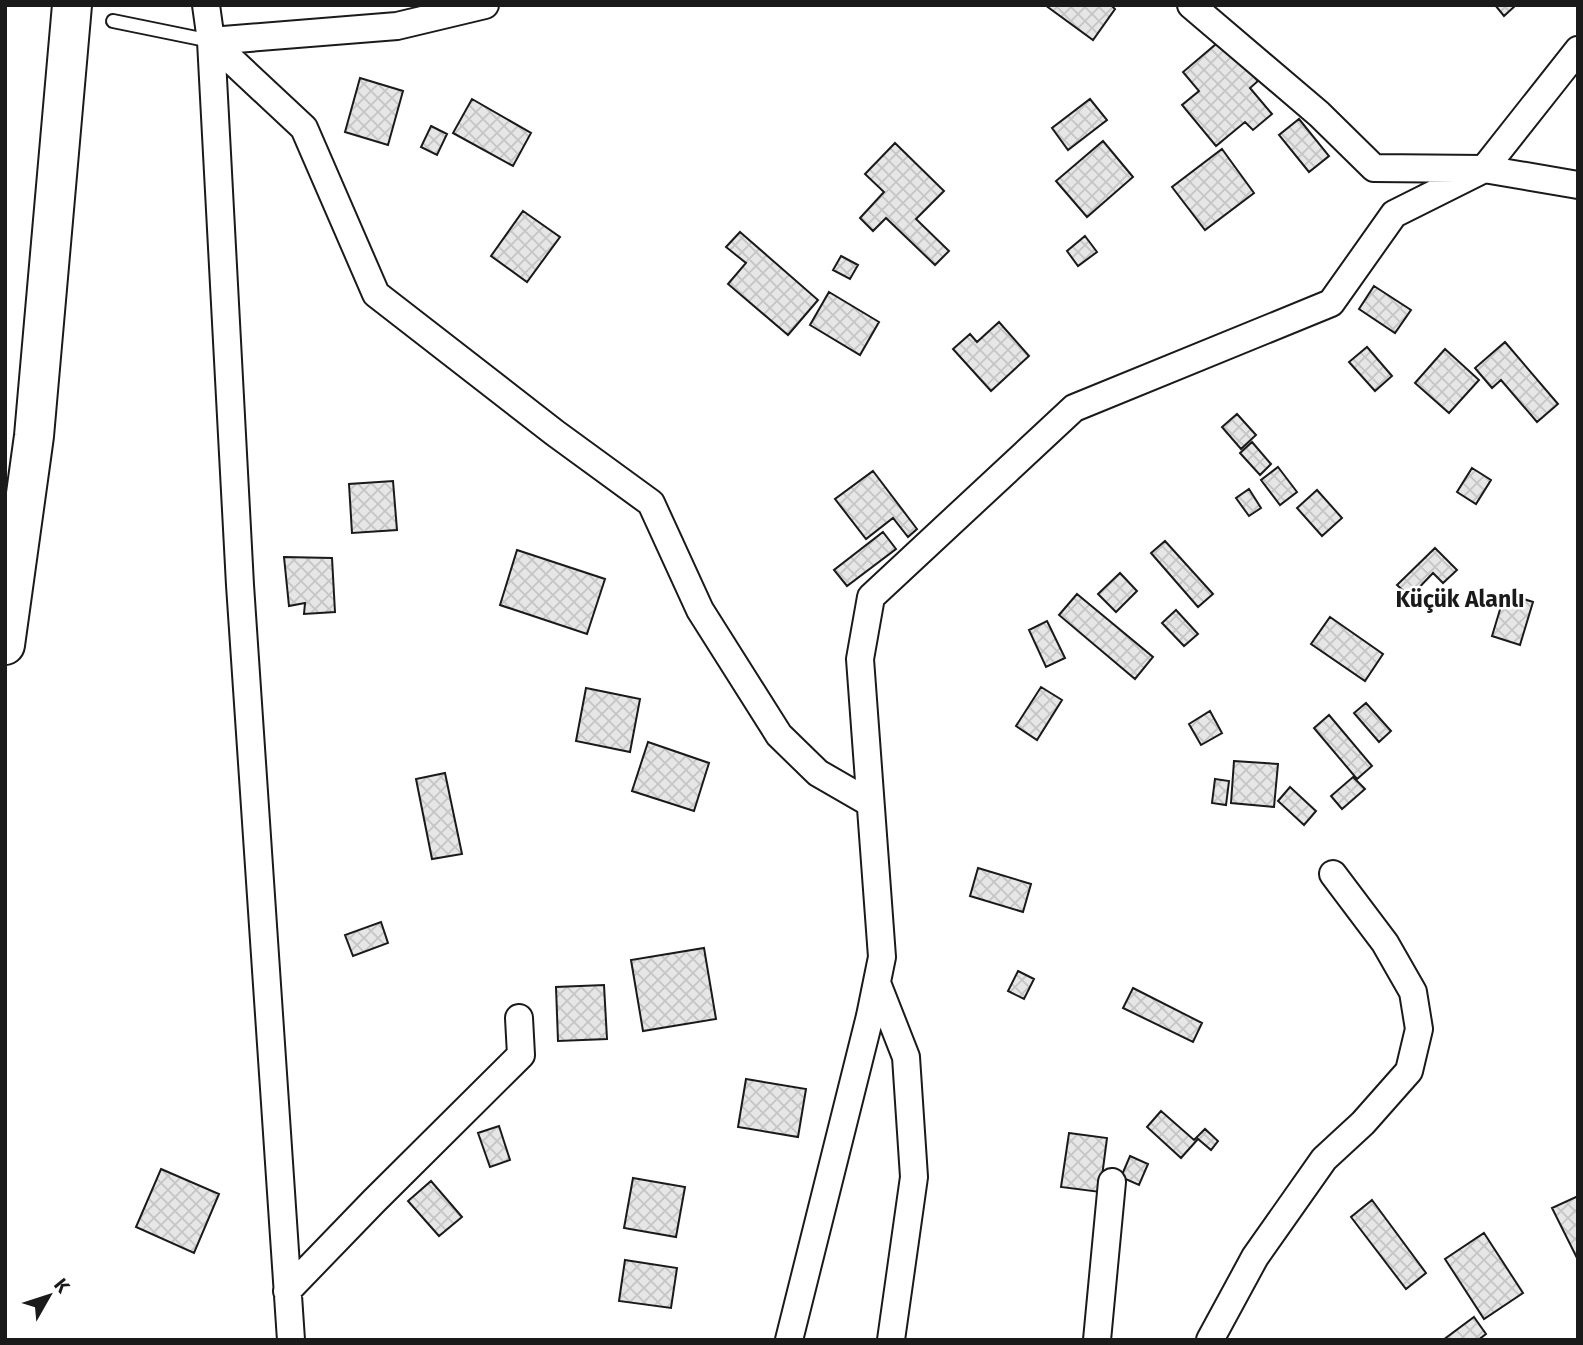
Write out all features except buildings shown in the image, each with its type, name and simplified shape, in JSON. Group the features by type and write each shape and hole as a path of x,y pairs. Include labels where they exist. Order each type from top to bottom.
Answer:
{"highway":[{"path":"5,645 34,436 72,5"}],"street":[{"path":"206,5 211,41 240,585 291,1340"},
{"path":"211,41 397,26 485,5"},
{"path":"1191,5 1319,114 1374,168 1484,169 1578,186"},
{"path":"211,41 304,128 376,294 555,433 651,503 700,610 779,735 818,773 870,803"},
{"path":"789,1340 882,957 860,659 871,597 1074,408 1331,303 1394,214 1484,169 1578,50"},
{"path":"1210,1340 1255,1257 1324,1159 1363,1124 1409,1071 1419,1029 1413,992 1385,943 1333,874"},
{"path":"877,983 906,1056 914,1177 891,1340"},
{"path":"287,1291 522,1055 519,1018"},
{"path":"1097,1340 1112,1182"}],"lane":[{"path":"113,21 211,41"}],"district":[{"name":"Küçük Alanlı","path":"1460,599"}]}
